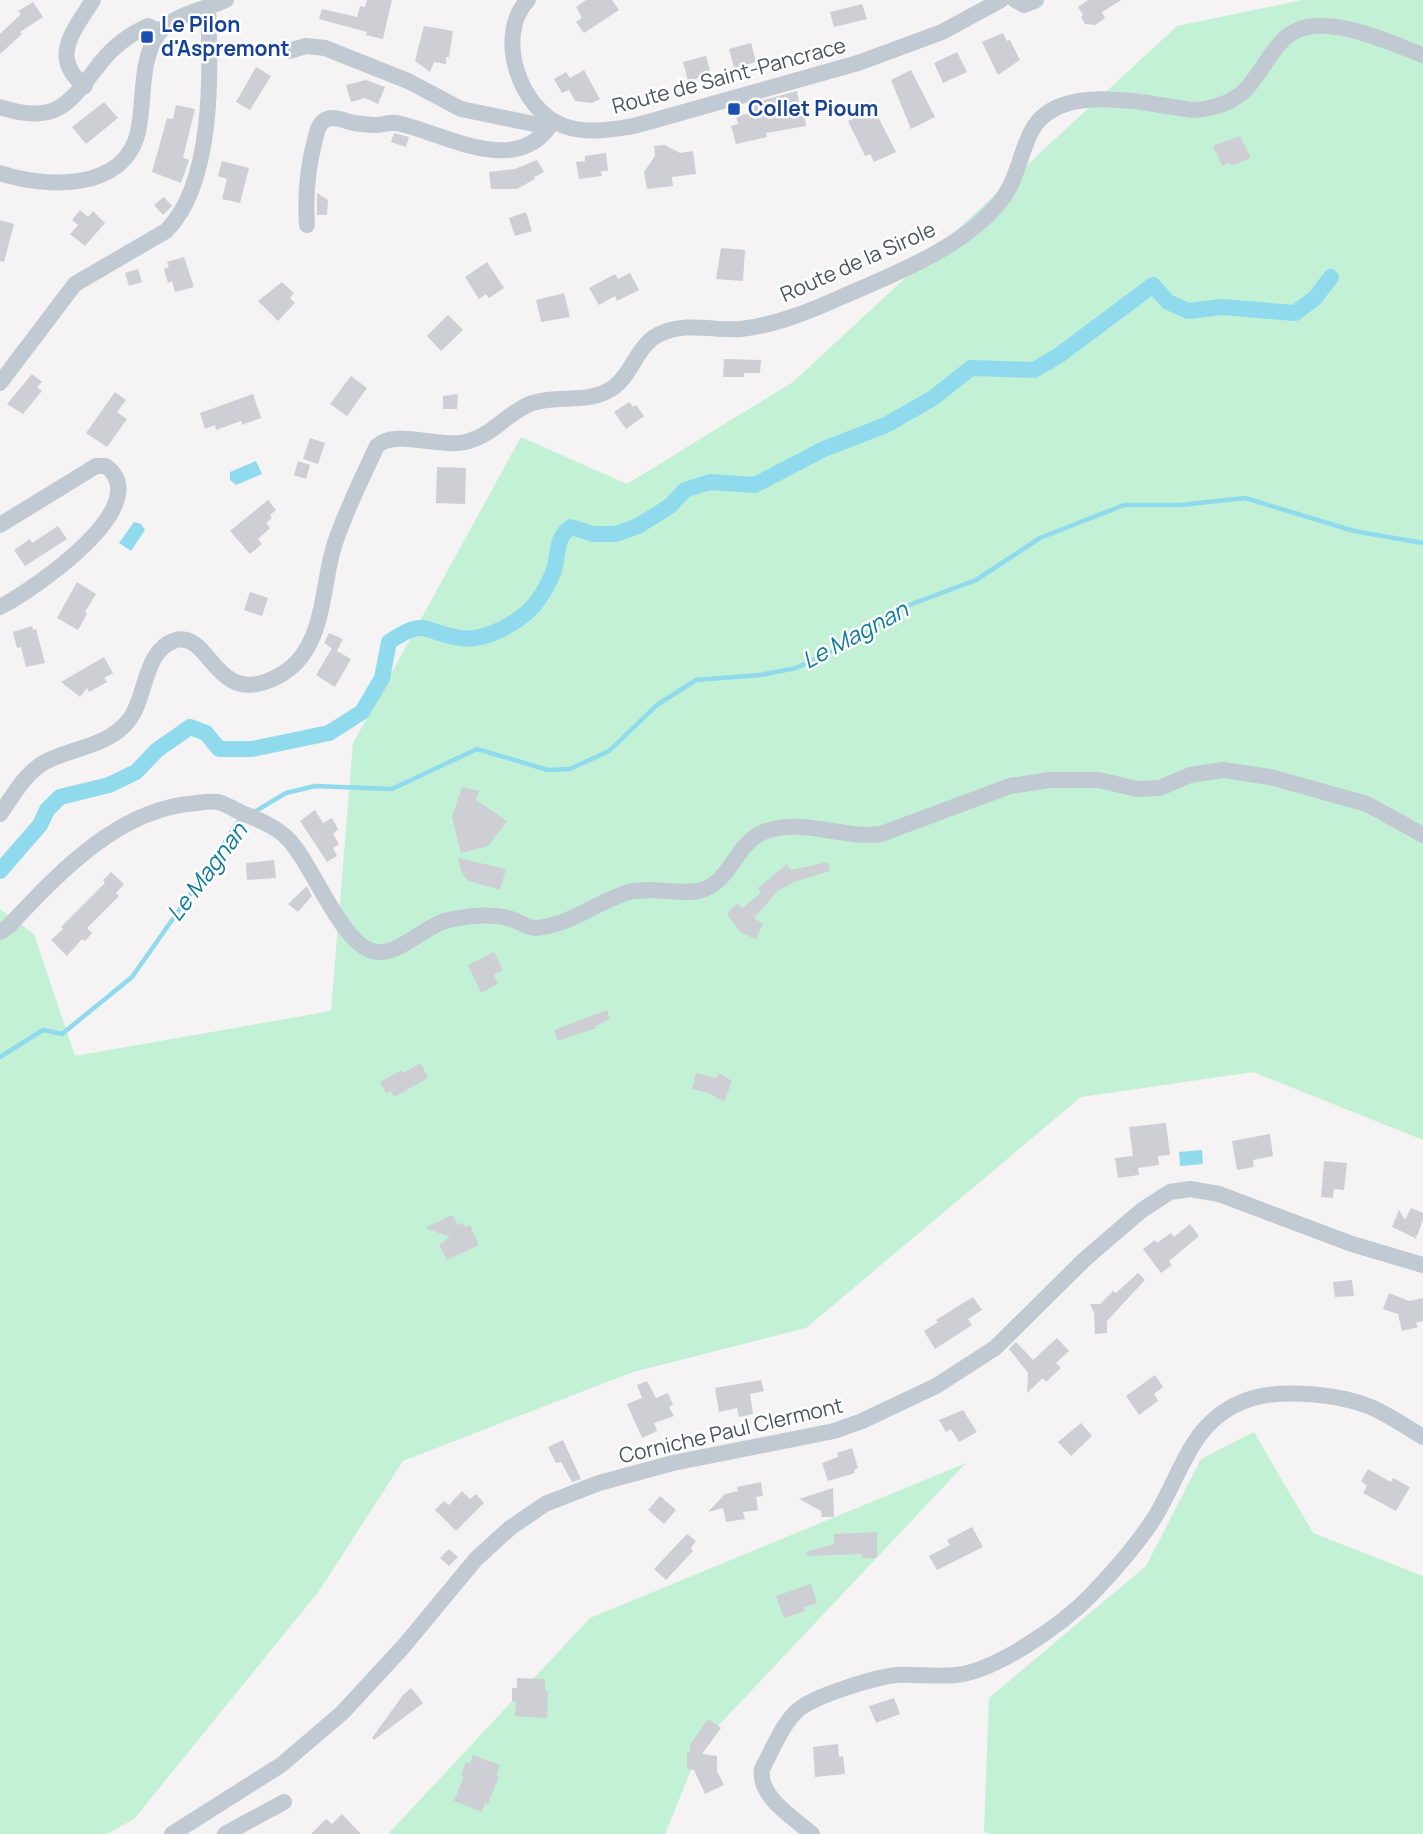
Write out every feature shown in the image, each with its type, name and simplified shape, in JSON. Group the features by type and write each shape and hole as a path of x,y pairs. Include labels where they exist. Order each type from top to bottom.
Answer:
{"street":[{"path":"85,86 71,71 66,52 68,42 93,0"},
{"path":"0,173 39,183 68,183 94,178 114,166 131,150 137,133 146,63 160,32 180,18 226,0"},
{"path":"528,0 516,16 511,40 517,70 525,90 538,109 551,119"},
{"name":"Route de Saint-Pancrace","path":"551,119 577,129 601,131 646,123 858,63 942,32 1001,0"},
{"path":"1016,0 1024,5 1036,0"},
{"path":"0,383 75,284 166,231 184,210 201,155 208,115 208,7"},
{"path":"0,107 34,114 51,111 71,100 109,53 133,33 148,26 160,32"},
{"name":"Route de la Sirole","path":"0,814 20,785 43,763 100,742 118,732 131,718 153,661 166,646 177,640 195,643 222,675 232,682 246,685 272,680 295,664 304,653 316,628 329,565 342,524 377,446 383,441 403,438 455,444 468,442 481,437 513,412 535,402 585,399 606,392 616,386 646,343 660,333 676,328 737,329 766,325 826,304 888,276 957,240 982,221 1011,186 1035,125 1051,110 1095,99 1194,110 1220,105 1243,92 1277,45 1289,34 1302,28 1330,27 1351,31 1423,55"},
{"path":"289,51 306,46 325,48 408,81 461,109 534,124 551,119"},
{"path":"307,225 305,189 309,161 319,125 326,120 335,117 376,125 395,123 465,145 495,151 530,143 545,132 551,119"},
{"path":"0,525 96,466 106,466 115,476 119,488 117,504 103,526 30,590 0,607"},
{"path":"0,932 8,927 53,879 87,851 131,822 180,804 217,802 257,819 288,839 347,932 363,948 376,953 393,950 426,929 449,920 485,916 510,918 533,928 559,923 629,892 652,889 699,891 716,883 728,871 749,839 767,830 793,828 863,836 881,834 1010,786 1051,780 1099,780 1136,789 1160,788 1191,775 1223,770 1270,777 1367,804 1423,835"},
{"name":"Corniche Paul Clermont","path":"172,1834 281,1765 342,1713 402,1647 475,1559 510,1528 545,1504 599,1483 673,1463 834,1431 925,1392 995,1348 1058,1283 1102,1243 1142,1210 1170,1192 1190,1189 1219,1194 1352,1244 1423,1265"},
{"path":"812,1834 775,1802 765,1791 761,1780 762,1769 797,1711 828,1695 895,1675 956,1675 981,1669 1056,1625 1091,1595 1140,1538 1156,1515 1195,1439 1205,1427 1230,1407 1261,1396 1280,1394 1337,1399 1371,1407 1423,1437"},
{"path":"225,1834 284,1802"}],"green space":[{"path":"1302,0 1423,0 1423,1140 1253,1072 1081,1097 806,1328 633,1372 403,1461 319,1591 134,1819 107,1834 0,1834 0,909 34,934 75,1056 331,1011 353,743 521,437 627,484 793,382 1177,26"},
{"path":"1254,1432 1313,1533 1423,1576 1423,1834 989,1834 984,1831 989,1698 1146,1566 1201,1459"},
{"path":"966,1463 702,1743 665,1834 388,1834 590,1618"}],"water":[{"path":"256,461 262,474 236,485 230,480 230,472"},
{"path":"134,522 141,524 145,530 131,551 119,543"},
{"path":"1202,1150 1203,1164 1180,1166 1179,1152"}],"building":[{"path":"367,0 392,0 383,39 319,19 322,9 357,17 360,6 365,7"},
{"path":"586,0 612,0 619,10 584,33 576,22 582,18 576,7"},
{"path":"1088,0 1121,0 1102,12 1105,18 1095,25 1085,24 1078,7"},
{"path":"33,2 43,17 20,32 22,34 0,54 0,34 21,14 18,11"},
{"path":"862,4 867,19 834,27 830,12"},
{"path":"424,26 453,31 446,64 434,62 430,72 415,61"},
{"path":"1003,33 1007,41 1010,40 1020,60 998,75 982,42"},
{"path":"751,43 756,62 734,68 729,49"},
{"path":"957,52 967,72 943,83 934,63"},
{"path":"706,56 711,75 688,81 683,62"},
{"path":"256,67 271,76 250,110 236,102"},
{"path":"584,70 600,99 592,103 575,101 569,90 562,93 554,79 566,72 570,78"},
{"path":"911,70 935,117 911,129 891,80"},
{"path":"366,80 385,87 378,104 365,98 351,102 346,85"},
{"path":"797,91 799,102 803,102 806,126 766,133 767,137 736,144 731,126 738,124 736,116 751,113 749,104"},
{"path":"870,101 896,152 874,162 870,154 865,156 848,121 853,119 848,112"},
{"path":"104,102 118,118 86,144 72,127"},
{"path":"176,105 195,109 183,158 189,160 181,183 152,172 167,118 173,119"},
{"path":"394,133 409,137 406,147 391,142"},
{"path":"1240,136 1251,158 1231,166 1230,163 1222,166 1213,146"},
{"path":"665,145 680,153 693,151 696,174 672,177 673,186 647,189 644,172 655,156 654,146"},
{"path":"606,153 608,171 601,171 602,176 579,179 576,162 585,161 585,156"},
{"path":"537,160 544,172 534,177 535,179 517,189 491,189 489,172 515,169"},
{"path":"222,161 249,168 240,203 222,199 227,179 218,176"},
{"path":"317,193 328,200 327,215 317,215"},
{"path":"164,197 172,206 163,215 154,205"},
{"path":"80,210 88,217 93,211 105,223 85,246 70,234 78,225 72,220"},
{"path":"526,212 532,231 515,236 509,218"},
{"path":"0,220 14,224 4,262 0,261"},
{"path":"721,248 745,250 743,281 716,279"},
{"path":"184,257 194,287 175,292 172,281 168,283 164,269 169,267 167,262"},
{"path":"487,262 504,288 489,298 486,294 479,299 465,277"},
{"path":"138,269 142,282 129,286 125,273"},
{"path":"630,273 639,290 617,301 615,296 599,305 589,288 615,274 618,279"},
{"path":"282,282 294,293 290,298 295,303 278,321 258,301"},
{"path":"564,293 570,317 541,322 536,300"},
{"path":"448,315 463,330 441,351 427,336"},
{"path":"724,359 761,360 760,373 744,373 744,377 723,377"},
{"path":"32,374 42,382 37,387 42,391 23,414 7,404"},
{"path":"351,376 367,388 347,416 330,404"},
{"path":"115,392 126,400 117,412 127,419 107,447 86,433"},
{"path":"253,394 261,418 242,425 241,421 216,430 215,425 205,429 200,413"},
{"path":"458,394 457,409 443,409 443,396"},
{"path":"629,402 633,407 636,405 644,416 626,429 614,412"},
{"path":"310,438 325,443 318,464 303,459"},
{"path":"298,461 310,465 306,479 294,475"},
{"path":"437,467 466,468 465,504 436,503"},
{"path":"268,500 276,510 266,523 270,528 258,539 262,544 250,554 230,531"},
{"path":"58,526 67,539 25,566 14,550 30,539 32,543"},
{"path":"77,582 96,594 78,630 57,618"},
{"path":"250,592 268,598 262,616 244,610"},
{"path":"32,626 33,630 36,629 45,663 26,667 21,647 17,648 13,632"},
{"path":"329,633 343,639 337,651 351,659 335,687 316,675 332,648 324,643"},
{"path":"104,657 113,673 104,678 107,682 89,692 87,688 80,697 61,682"},
{"path":"462,787 479,791 476,800 507,821 488,846 461,853 452,817"},
{"path":"315,810 323,823 332,818 338,829 333,834 339,844 333,848 337,856 327,862 300,821"},
{"path":"458,858 506,869 500,890 469,881 462,874"},
{"path":"274,860 276,878 247,880 246,863"},
{"path":"828,862 830,871 797,881 779,890 754,918 763,924 756,939 741,933 727,914 737,903 742,908 761,893 758,888 787,864 791,870"},
{"path":"111,872 124,884 116,893 119,896 87,928 92,933 85,941 82,939 67,956 51,940 105,883 103,880"},
{"path":"307,886 312,896 298,912 288,904"},
{"path":"494,952 503,970 494,975 498,984 481,993 468,965"},
{"path":"607,1010 610,1019 595,1026 596,1028 558,1041 554,1030"},
{"path":"421,1063 428,1078 394,1097 391,1091 386,1093 380,1082"},
{"path":"696,1073 716,1078 719,1073 732,1081 724,1102 709,1093 692,1089"},
{"path":"1166,1123 1170,1155 1158,1156 1159,1165 1138,1168 1139,1175 1118,1178 1115,1158 1133,1156 1129,1127"},
{"path":"1270,1134 1273,1156 1253,1160 1254,1167 1237,1170 1232,1141"},
{"path":"1324,1161 1347,1163 1344,1190 1334,1189 1333,1198 1321,1197"},
{"path":"1411,1208 1423,1213 1423,1220 1417,1236 1415,1235 1417,1239 1392,1227 1399,1210 1405,1220"},
{"path":"452,1215 458,1225 470,1225 479,1245 447,1260 439,1245 450,1237 425,1228"},
{"path":"1190,1224 1199,1236 1169,1261 1172,1265 1161,1273 1143,1249 1171,1233 1174,1237"},
{"path":"1138,1273 1145,1280 1107,1321 1107,1333 1095,1334 1094,1313 1090,1304 1100,1304"},
{"path":"1352,1280 1354,1296 1335,1297 1333,1282"},
{"path":"1389,1293 1409,1301 1423,1298 1423,1321 1416,1323 1418,1327 1402,1331 1398,1314 1383,1309"},
{"path":"973,1297 982,1310 968,1319 972,1325 935,1349 924,1331 938,1322 936,1320"},
{"path":"1057,1338 1069,1351 1056,1363 1061,1368 1046,1382 1043,1378 1027,1393 1028,1373 1009,1349 1016,1342 1033,1360"},
{"path":"1155,1375 1163,1387 1154,1394 1158,1401 1139,1415 1126,1396"},
{"path":"761,1380 764,1391 750,1394 753,1414 739,1417 737,1408 719,1412 715,1388"},
{"path":"647,1381 656,1398 668,1393 673,1405 669,1407 674,1416 654,1423 657,1431 642,1438 627,1404 642,1398 637,1385"},
{"path":"963,1410 977,1432 959,1442 951,1429 946,1432 939,1420"},
{"path":"1081,1423 1092,1436 1071,1456 1058,1442"},
{"path":"563,1440 581,1479 572,1482 561,1462 556,1463 548,1447"},
{"path":"852,1448 858,1468 854,1470 855,1473 828,1481 822,1463 838,1457 837,1453"},
{"path":"1368,1469 1391,1482 1393,1478 1410,1487 1396,1511 1363,1493 1367,1486 1361,1481"},
{"path":"761,1482 763,1496 756,1497 758,1510 743,1512 745,1519 726,1522 723,1508 708,1512 725,1494 738,1491 737,1487"},
{"path":"833,1488 834,1517 822,1517 821,1511 799,1499"},
{"path":"462,1491 470,1499 476,1494 484,1503 456,1531 435,1510 444,1501 449,1505"},
{"path":"660,1496 676,1510 664,1524 648,1510"},
{"path":"972,1527 983,1547 937,1570 929,1556 950,1545 947,1540"},
{"path":"877,1532 877,1558 862,1558 862,1554 807,1556 806,1552 834,1544 834,1534"},
{"path":"687,1534 696,1541 691,1548 693,1551 666,1580 654,1569"},
{"path":"449,1549 458,1557 449,1566 440,1558"},
{"path":"811,1584 817,1603 804,1607 805,1611 784,1618 776,1596"},
{"path":"517,1678 545,1679 545,1691 548,1691 547,1718 515,1716 516,1702 512,1701 512,1688 517,1688"},
{"path":"411,1688 423,1703 374,1740 372,1738"},
{"path":"894,1698 900,1714 876,1723 869,1706"},
{"path":"708,1719 721,1728 702,1754 717,1756 717,1771 724,1785 705,1794 694,1770 687,1769 687,1752 690,1752 690,1745"},
{"path":"838,1744 839,1757 843,1756 845,1774 815,1777 813,1747"},
{"path":"473,1755 500,1765 496,1775 499,1776 482,1812 454,1801 464,1776 461,1775 466,1762 470,1764"},
{"path":"342,1814 361,1834 311,1834 326,1819 332,1824"}],"waterway":[{"path":"0,871 60,797 109,785 136,772 157,750 190,727 206,733 219,749 252,749 329,733 362,712 382,678 389,642 401,634 424,628 460,638 476,638 492,634 514,622 526,614 544,590 554,570 562,536 571,527 593,534 616,534 638,526 670,506 685,490 710,482 755,485 824,449 886,425 933,398 971,368 1034,370 1058,356 1153,285 1168,302 1188,311 1222,307 1295,313 1315,298 1331,277"},
{"name":"Le Magnan","path":"251,814 286,793 315,786 392,789 477,749 548,770 570,769 609,751 657,705 696,680 760,675 796,668 852,642 904,607 976,580 1040,538 1124,505 1181,505 1245,498 1354,531 1423,543"},
{"name":"Le Magnan","path":"0,1057 43,1030 62,1034 132,977 237,823 244,818"}],"place":[{"name":"Le Pilon d'Aspremont","path":"147,37"},
{"name":"Collet Pioum","path":"734,109"}]}
